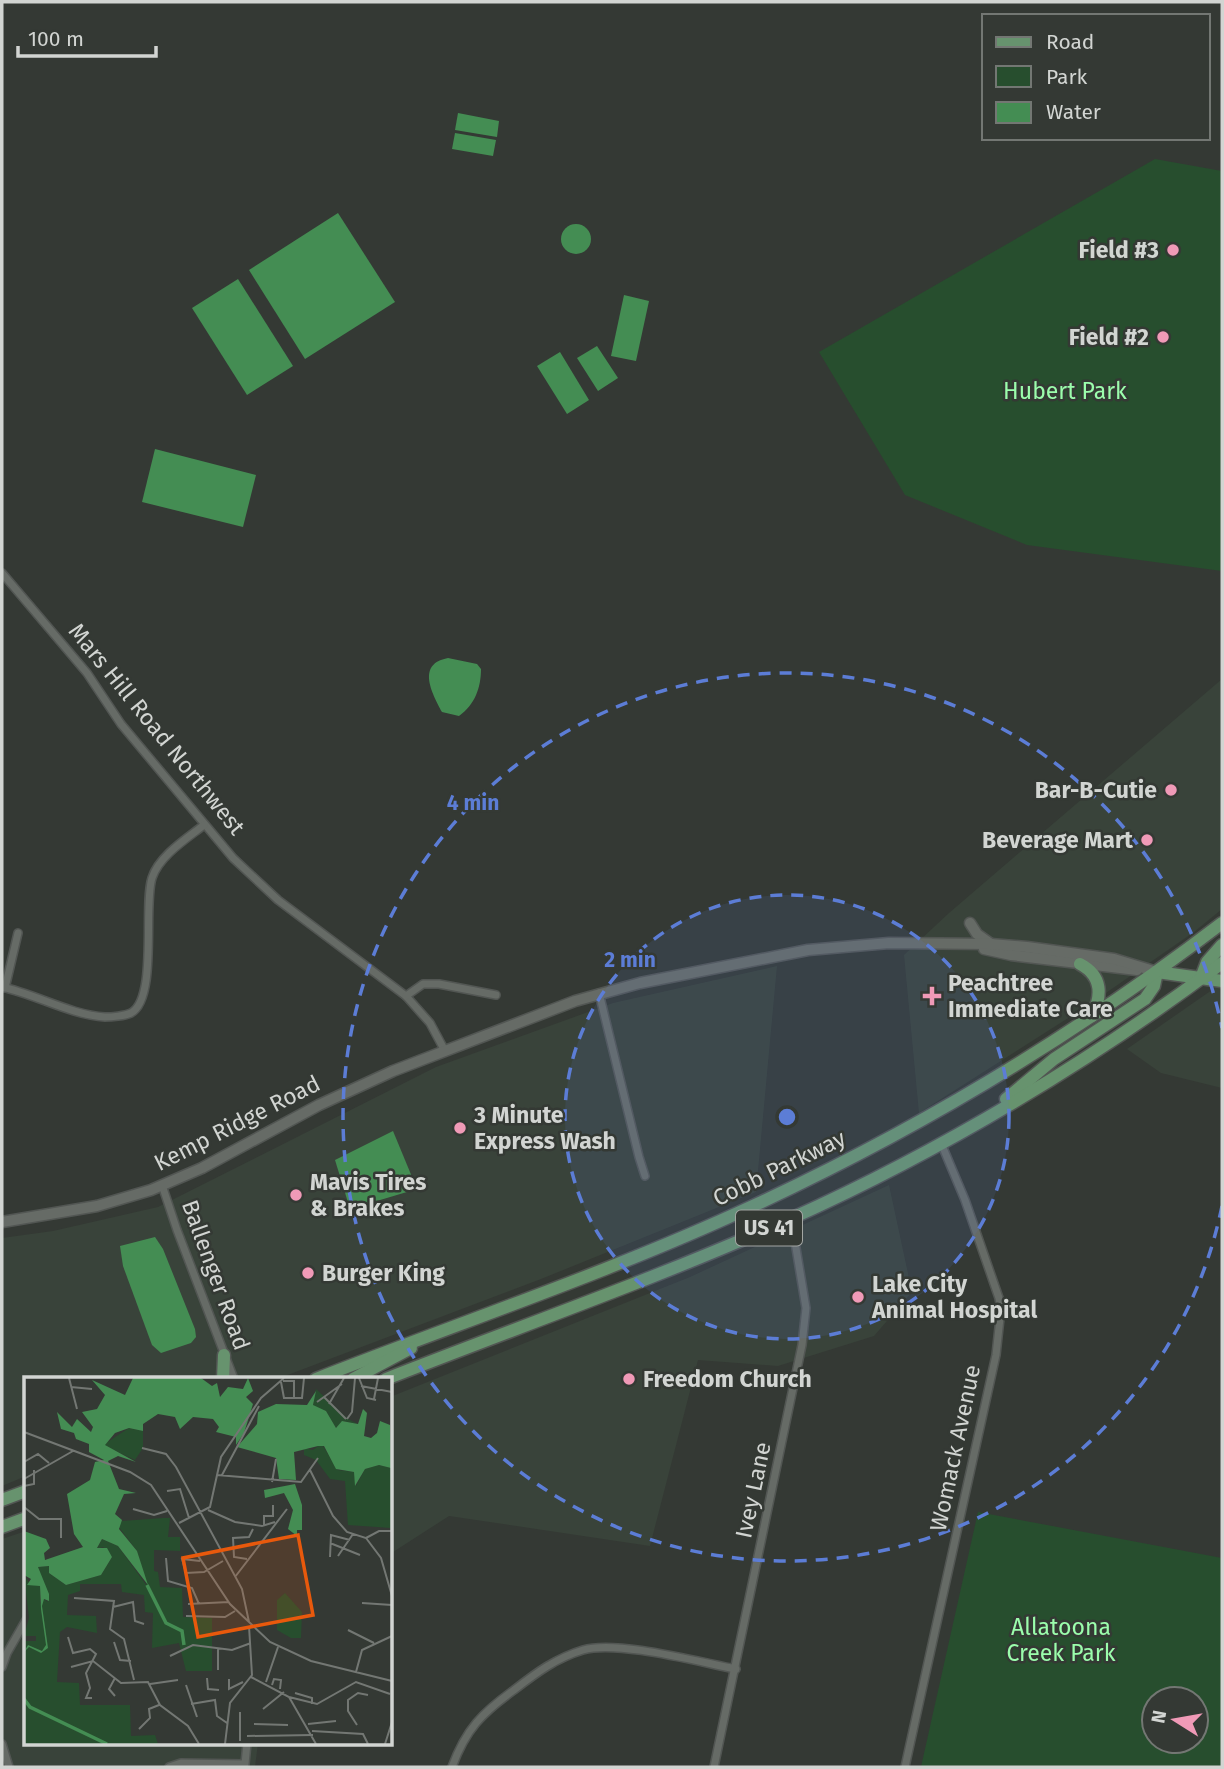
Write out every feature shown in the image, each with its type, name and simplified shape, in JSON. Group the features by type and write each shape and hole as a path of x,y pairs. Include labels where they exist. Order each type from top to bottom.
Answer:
{"main road":[{"name":"Cobb Parkway","path":"321,1377 636,1256 754,1205 960,1098 1092,1016 1222,923"},
{"path":"1201,979 1207,961 1222,945"},
{"name":"Cobb Parkway","path":"391,1377 660,1273 791,1218 941,1143 991,1114 1088,1056 1222,963"},
{"path":"1080,964 1090,971 1098,983 1099,997 1092,1016"},
{"path":"991,1114 1044,1066 1145,999 1154,986 1157,972 1222,981"},
{"path":"357,1377 396,1358 432,1334"},
{"path":"224,1355 231,1377"},
{"path":"2,1500 24,1492"},
{"path":"2,1527 24,1519"}],"street":[{"name":"Mars Hill Road Northwest","path":"2,573 87,673 121,724 233,858 271,894 406,996 430,1023 445,1051"},
{"path":"18,933 4,987 91,1015 107,1017 131,1012 141,1002 144,987 149,953 148,894 153,875 164,858 204,825"},
{"path":"970,923 977,934 991,944"},
{"path":"445,1051 599,993 829,947 889,943 991,944 1114,959 1157,972"},
{"path":"967,944 1011,955 1157,972"},
{"path":"406,996 423,984 439,984 496,995"},
{"path":"599,993 645,1176"},
{"name":"Kemp Ridge Road","path":"2,1222 97,1206 162,1185 244,1147 319,1105 393,1071 445,1051"},
{"name":"Womack Avenue","path":"905,1767 996,1354 1002,1309 965,1200 941,1143"},
{"name":"Ballenger Road","path":"162,1185 224,1355"},
{"name":"Ivey Lane","path":"714,1767 804,1333 804,1294 791,1218"},
{"path":"2,1667 24,1623"},
{"path":"452,1767 459,1748 476,1721 548,1664 585,1649 616,1647 736,1669"},
{"path":"2,1744 9,1767"},
{"path":"169,1767 181,1763 245,1764 247,1744"}],"shaded area":[{"path":"1222,679 1222,909 1194,932 1087,1006 919,1113 904,955 949,913"},
{"path":"777,966 756,1192 541,1279 282,1377 24,1377 24,1477 2,1486 2,1238 53,1231 158,1207 436,1067 613,1003"},
{"path":"1222,983 1222,1088 1161,1073 1127,1049"},
{"path":"889,1185 912,1292 874,1336 778,1366 698,1360 650,1546 449,1516 392,1553 392,1396 690,1277"},
{"path":"24,1532 24,1744 258,1744 255,1767 2,1767 2,1539"}],"green space":[{"name":"Hubert Park","path":"1155,159 1222,171 1222,571 1027,545 905,495 819,352"},
{"name":"Allatoona Creek Park","path":"978,1512 1222,1558 1222,1767 921,1767"}],"water":[{"path":"458,113 499,121 497,137 455,130"},
{"path":"455,133 496,140 493,156 452,149"},
{"path":"338,213 395,302 305,359 249,270"},
{"path":"576,224 582,225 590,233 590,245 582,253 576,254 570,253 562,245 561,239 562,233 570,225"},
{"path":"238,279 293,366 247,395 192,308"},
{"path":"624,295 649,301 636,361 611,356"},
{"path":"597,346 618,378 598,391 577,358"},
{"path":"560,352 589,400 567,414 537,366"},
{"path":"155,449 256,475 243,527 142,502"},
{"path":"448,658 477,664 481,669 476,695 469,707 459,716 442,712 429,680 432,666"},
{"path":"393,1131 417,1189 350,1209 335,1160"},
{"path":"155,1237 163,1249 196,1337 191,1343 161,1353 152,1345 123,1266 120,1246"}],"place":[{"name":"Field #3","path":"1173,250"},
{"name":"Field #2","path":"1163,337"},
{"name":"Bar-B-Cutie","path":"1171,790"},
{"name":"Beverage Mart","path":"1147,840"},
{"name":"Peachtree Immediate Care","path":"932,996"},
{"name":"3 Minute Express Wash","path":"460,1128"},
{"name":"Mavis Tires & Brakes","path":"296,1195"},
{"name":"Burger King","path":"308,1273"},
{"name":"Lake City Animal Hospital","path":"858,1297"},
{"name":"Freedom Church","path":"629,1379"}]}
